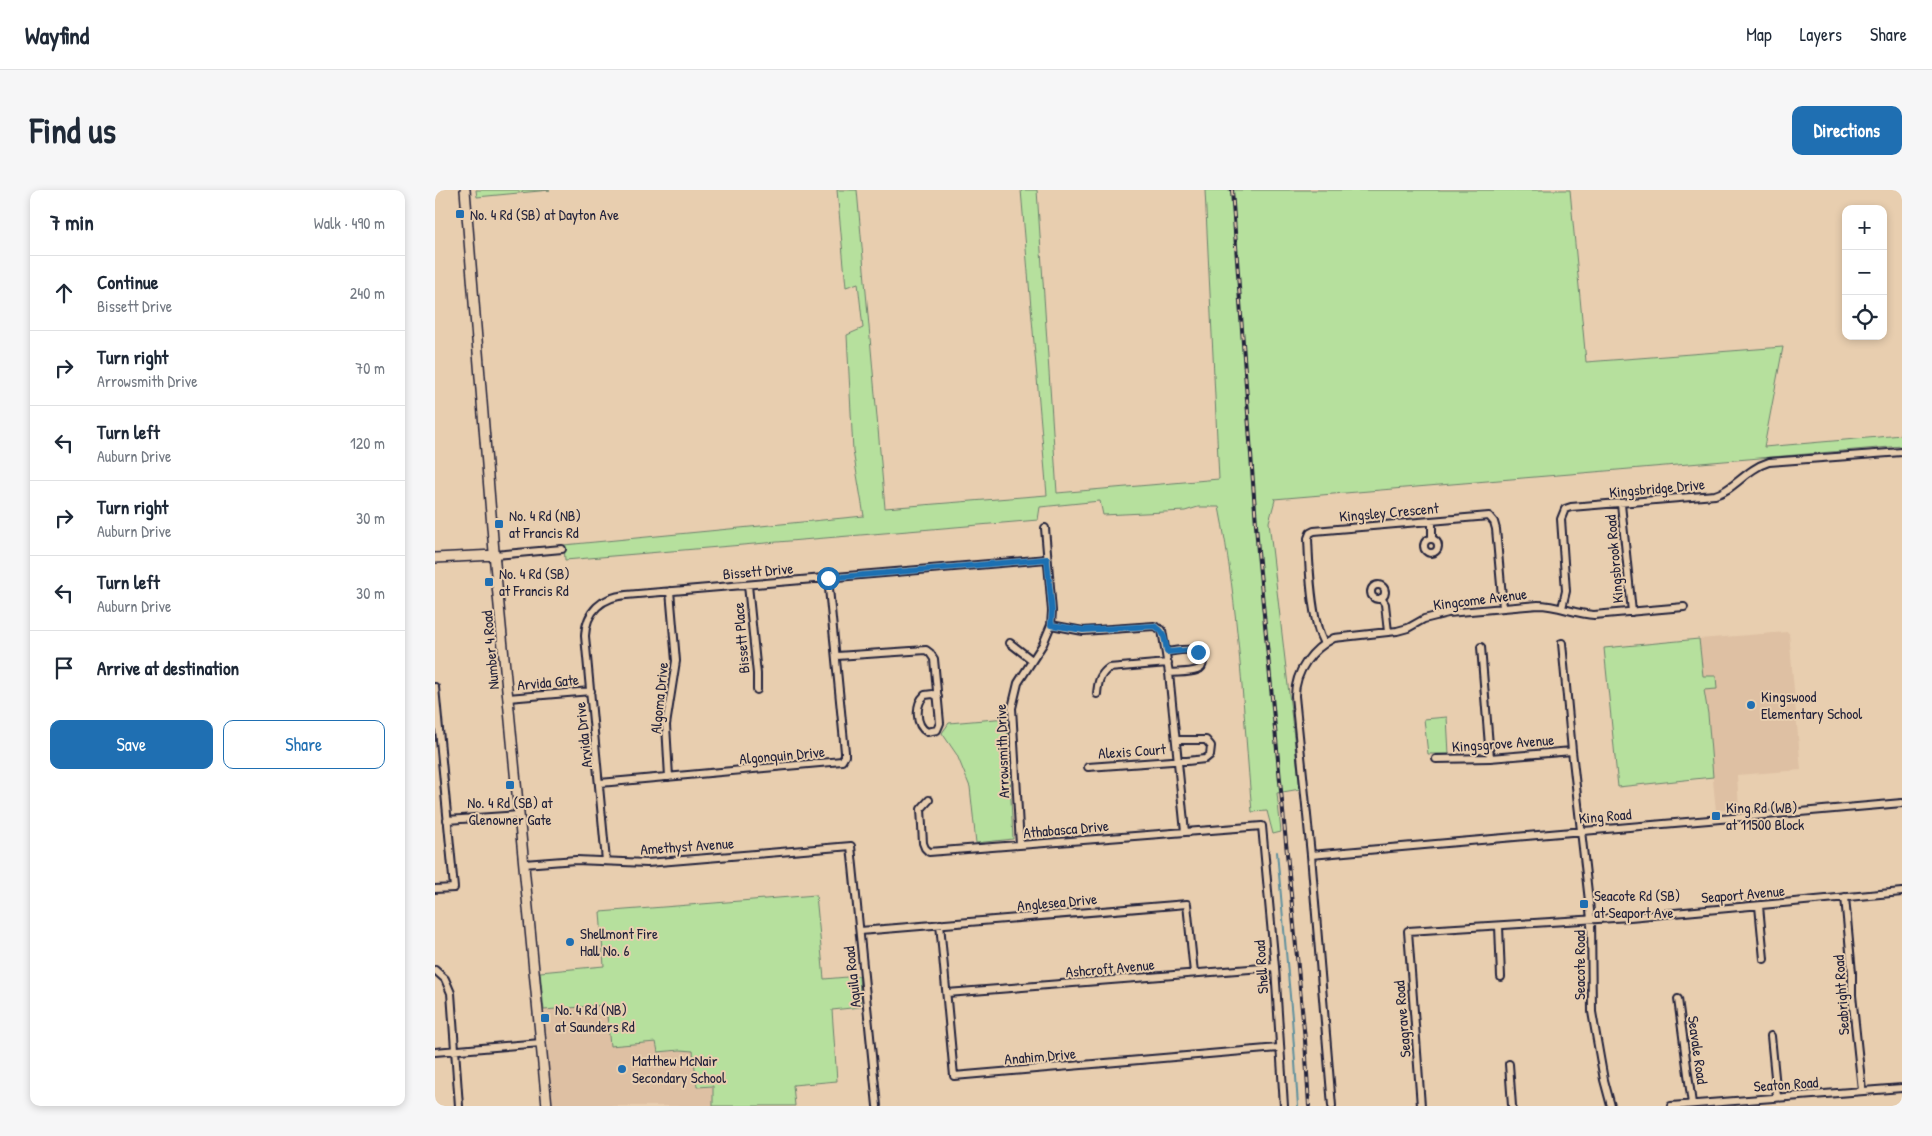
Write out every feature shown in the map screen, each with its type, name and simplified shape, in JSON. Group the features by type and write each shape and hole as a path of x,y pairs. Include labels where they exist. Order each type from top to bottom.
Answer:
{"main road":[{"name":"Number 4 Road","path":"465,190 495,554 547,1106"},
{"path":"435,558 495,554"}],"street":[{"name":"Kingsbridge Drive","path":"1562,608 1566,591 1561,514 1565,509 1720,494 1753,469 1769,462 1902,452"},
{"name":"Kingsbrook Road","path":"1621,504 1631,612"},
{"name":"Kingsley Crescent","path":"1325,643 1320,636 1315,619 1309,545 1310,534 1318,530 1483,516 1492,518 1496,529 1503,608"},
{"path":"1431,520 1432,539"},
{"name":"Arrowsmith Drive","path":"1020,845 1012,708 1018,683 1043,644 1051,625 1052,611 1045,528"},
{"path":"495,554 562,549"},
{"name":"Bissett Drive","path":"594,609 603,601 616,596 1047,559"},
{"name":"Algonquin Drive","path":"600,783 842,762 845,752 828,578"},
{"name":"Bissett Place","path":"748,585 757,690"},
{"name":"Algoma Drive","path":"669,777 666,725 676,660 670,591"},
{"path":"1381,598 1385,604 1388,632"},
{"name":"Kingcome Avenue","path":"1311,855 1295,686 1303,666 1325,643 1339,637 1408,628 1424,619 1448,613 1549,605 1581,614 1594,615 1684,607"},
{"name":"Arvida Drive","path":"594,609 585,628 606,861"},
{"path":"1051,625 1083,630 1154,626 1164,634 1177,740 1185,832"},
{"name":"Seacote Road","path":"1562,643 1591,919 1592,1012 1604,1080 1611,1106"},
{"path":"1010,644 1032,660"},
{"path":"1481,647 1490,758"},
{"path":"837,656 926,650 930,652 934,659 938,697 940,725 934,732 927,732 923,730 919,722 919,704 925,695 933,694 938,697"},
{"path":"1167,652 1195,650 1203,658 1202,665 1198,670 1169,673"},
{"path":"1097,694 1099,680 1102,674 1109,668 1168,662"},
{"path":"435,687 438,752 454,888 435,889"},
{"name":"Arvida Gate","path":"508,698 591,691"},
{"name":"Alexis Court","path":"1087,767 1205,759 1210,755 1211,748 1208,741 1202,738 1177,740"},
{"name":"Kingsgrove Avenue","path":"1436,760 1490,758 1572,751"},
{"name":"Athabasca Drive","path":"929,800 921,809 923,843 929,852 1262,826"},
{"name":"King Road","path":"1311,855 1902,803"},
{"path":"447,820 519,815"},
{"name":"Shell Road","path":"1262,826 1275,967 1284,1106"},
{"name":"Amethyst Avenue","path":"524,864 576,860 647,863 851,846"},
{"name":"Aquila Road","path":"851,846 877,1106"},
{"path":"1311,855 1332,1106"},
{"name":"Seaport Avenue","path":"1407,931 1447,927 1499,926 1759,906 1902,892"},
{"name":"Seabright Road","path":"1845,897 1852,973 1851,996 1862,1090"},
{"name":"Anglesea Drive","path":"860,931 1187,904 1194,974"},
{"path":"1759,906 1764,959"},
{"name":"Anahim Drive","path":"940,924 954,1076 1279,1048"},
{"path":"1499,926 1501,976"},
{"name":"Seagrave Road","path":"1407,931 1421,1106"},
{"name":"Ashcroft Avenue","path":"947,993 1275,967"},
{"path":"435,970 443,975 450,988 459,1106"},
{"name":"Seavale Road","path":"1678,999 1692,1104"},
{"path":"1771,1036 1777,1097"},
{"path":"435,1052 541,1043"},
{"path":"1509,1064 1512,1106"},
{"name":"Seaton Road","path":"1671,1106 1902,1088"}],"shaded area":[{"name":"Kingswood Elementary School","path":"1789,633 1801,770 1737,775 1739,809 1716,811 1699,639"},
{"name":"Matthew McNair Secondary School","path":"606,1005 656,1042 658,1052 693,1051 697,1087 713,1086 713,1106 553,1106 544,1010"}],"green space":[{"path":"476,190 550,190 477,197"},
{"path":"837,190 857,190 885,508 1047,495 1021,190 1037,190 1057,493 1219,479 1205,190 1570,190 1586,362 1783,347 1764,447 1902,435 1902,446 1274,499 1269,522 1300,789 1277,793 1281,832 1273,834 1267,811 1252,812 1236,621 1219,507 1198,507 1185,511 1103,515 1100,501 1040,507 1038,520 565,560 564,545 864,516 853,451 847,335 863,328 858,283 846,287"},
{"path":"1699,639 1703,676 1716,676 1717,689 1704,690 1708,714 1713,777 1618,787 1604,648"},
{"path":"1447,717 1449,754 1428,754 1424,719"},
{"path":"1007,718 1013,839 976,843 970,787 957,755 942,733 949,723"},
{"path":"816,895 824,979 859,976 861,1007 832,1010 837,1081 793,1085 795,1106 713,1106 713,1086 697,1087 693,1051 658,1052 656,1042 610,1046 606,1005 544,1010 540,972 604,966 600,912"}],"waterway":[{"path":"1277,852 1298,1106"}],"railway":[{"path":"1232,190 1258,552 1305,1040 1309,1106"}],"place":[{"name":"No. 4 Rd (SB) at Dayton Ave","path":"460,214"},
{"name":"No. 4 Rd (NB) at Francis Rd","path":"499,524"},
{"name":"No. 4 Rd (SB) at Francis Rd","path":"489,582"},
{"name":"Kingswood Elementary School","path":"1751,705"},
{"name":"No. 4 Rd (SB) at Glenowner Gate","path":"510,785"},
{"name":"King Rd (WB) at 11500 Block","path":"1716,816"},
{"name":"Seacote Rd (SB) at Seaport Ave","path":"1584,904"},
{"name":"Shellmont Fire Hall No. 6","path":"570,942"},
{"name":"No. 4 Rd (NB) at Saunders Rd","path":"545,1018"},
{"name":"Matthew McNair Secondary School","path":"622,1069"}],"route":[{"path":"828,578 1047,559 1052,611 1051,625 1083,630 1154,626 1162,630 1167,652 1191,650 1198,652"}]}
